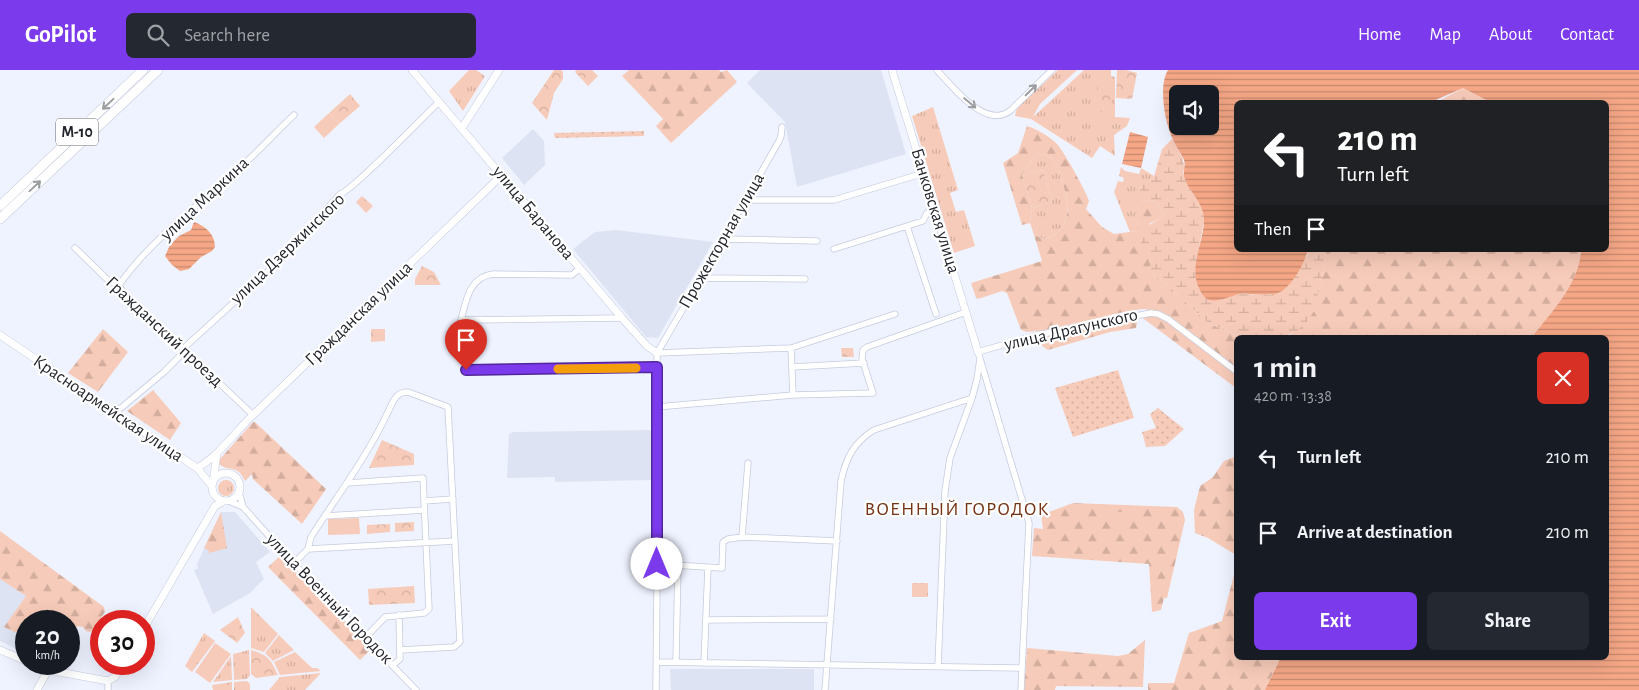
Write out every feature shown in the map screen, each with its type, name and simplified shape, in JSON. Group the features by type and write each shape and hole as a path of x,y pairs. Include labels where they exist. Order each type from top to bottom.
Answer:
{"highway":[{"name":"М-10","path":"0,206 143,70"},
{"name":"М-10","path":"0,220 158,70"}],"street":[{"name":"улица Баранова","path":"412,70 622,318 647,346 657,353"},
{"path":"462,128 499,70"},
{"name":"Банковская улица","path":"892,70 979,354"},
{"path":"937,70 964,99 978,110 997,116 1007,114 1052,70"},
{"name":"улица Дзержинского","path":"115,413 164,372 186,346 287,254 340,194 345,193 351,188 439,102"},
{"name":"улица Маркина","path":"119,285 127,274 185,214 229,178 294,115"},
{"path":"454,119 461,122 468,119"},
{"name":"Прожекторная улица","path":"657,353 746,200 781,136 782,127"},
{"path":"746,200 843,199 924,173"},
{"name":"Гражданская улица","path":"199,470 252,416 502,175"},
{"path":"834,249 923,221 927,213 935,208"},
{"path":"907,226 936,314"},
{"path":"724,239 817,241"},
{"name":"Гражданский проезд","path":"75,248 109,281 119,285 125,296 177,343 252,416"},
{"path":"580,268 572,275 493,274 481,278 476,281 468,293 461,320 622,318"},
{"path":"702,278 805,279"},
{"path":"657,406 793,395 873,393 862,355 867,347 966,312"},
{"name":"улица Драгунского","path":"979,354 1037,335 1151,313 1168,319 1234,369"},
{"path":"656,690 657,353 791,348 895,314"},
{"name":"Красноармейская улица","path":"0,335 199,470 213,484"},
{"path":"791,348 793,395"},
{"path":"938,667 945,491 950,458 977,379 979,354"},
{"path":"979,354 1029,523 1021,690"},
{"path":"792,367 864,363"},
{"path":"466,370 657,367"},
{"path":"294,563 308,549 311,537 376,438 395,398 401,393 408,392 448,407 460,642 454,647 400,650"},
{"path":"825,690 838,541 841,481 848,458 855,445 874,430 972,398"},
{"path":"217,453 215,463 219,474"},
{"path":"742,537 748,463"},
{"path":"199,470 232,475 238,480 243,507"},
{"path":"154,610 215,506 213,484 219,474"},
{"path":"347,483 423,478 429,609 424,614 385,617 366,637"},
{"path":"215,506 234,498 239,492"},
{"path":"215,495 243,507"},
{"path":"424,500 453,499"},
{"name":"улица Военный Городок","path":"243,507 416,690"},
{"path":"325,516 424,510"},
{"path":"657,564 722,568 723,542 728,539 742,537 838,541"},
{"path":"308,549 455,541"},
{"path":"676,662 678,565"},
{"path":"704,663 708,568"},
{"path":"393,665 400,659 399,615"},
{"path":"706,620 831,619"},
{"path":"0,650 15,656"},
{"path":"656,662 1022,668"},
{"path":"38,690 46,675"},
{"path":"74,675 108,681 116,675"},
{"path":"108,681 108,690"}],"shaded area":[{"path":"760,70 881,70 906,154 797,187 785,122 747,83"},
{"path":"1168,70 1639,70 1639,690 1265,690 1279,660 1609,660 1609,335 1534,335 1570,286 1581,252 1609,252 1609,100 1486,100 1463,88 1436,100 1234,100 1234,252 1307,252 1291,283 1282,291 1267,295 1241,294 1220,300 1211,300 1203,295 1196,281 1195,271 1203,230 1203,212 1185,179 1184,160 1171,135 1219,135 1219,85 1169,85 1169,129 1163,85"},
{"path":"533,129 544,141 545,165 524,185 502,158"},
{"path":"1130,132 1148,137 1141,168 1122,164"},
{"path":"194,222 209,232 215,247 189,269 180,271 165,256 170,245 179,236 191,230"},
{"path":"616,230 713,242 658,338 646,337 573,249 595,232"},
{"path":"653,430 653,480 555,482 555,477 507,478 509,434 513,432"},
{"path":"221,512 235,512 270,552 256,562 264,579 250,593 213,614 194,570 198,568 197,564"},
{"path":"0,579 26,596 5,627 15,632 15,648 0,641"},
{"path":"670,669 814,669 814,690 671,690"}],"green space":[{"path":"469,70 476,70 485,76 463,111 449,91"},
{"path":"554,70 561,70 563,72 563,79 554,93 547,120 532,103"},
{"path":"576,70 592,70 598,76 588,86 575,72"},
{"path":"629,70 719,70 721,72 727,70 737,82 671,143 656,126 663,119 622,76"},
{"path":"1058,70 1077,70 1040,104 1033,117 1084,70 1111,70 1111,76 1115,77 1115,117 1130,118 1127,126 1114,135 1115,156 1100,146 1092,158 1031,119 1015,116 1017,108"},
{"path":"1117,70 1137,73 1132,99 1116,98"},
{"path":"1098,79 1110,79 1110,100 1098,100"},
{"path":"1463,88 1486,100 1441,100"},
{"path":"350,94 360,106 339,124 329,113"},
{"path":"933,107 958,190 950,193 956,212 964,210 975,246 954,253 912,116"},
{"path":"1090,112 1107,112 1107,121 1090,121"},
{"path":"329,113 339,124 324,138 314,127"},
{"path":"1027,126 1050,138 1060,148 1080,181 1089,201 1086,209 1102,227 1114,234 1137,231 1139,198 1144,202 1156,201 1163,213 1161,219 1150,223 1142,245 1152,266 1151,273 1164,282 1208,323 1235,335 1234,366 1160,311 1143,309 1128,311 1047,330 1027,332 1021,330 1007,293 1002,291 976,298 971,283 1042,261 1034,235 1044,239 1054,235 1065,222 1067,214 1066,196 1057,165 1047,155 1036,154 1022,175 1032,208 1030,223 1022,225 1003,163 1018,153"},
{"path":"644,131 644,136 555,138 554,133"},
{"path":"1172,139 1183,160 1183,173 1204,214 1196,270 1198,285 1207,299 1242,294 1271,295 1307,256 1308,252 1326,252 1314,311 1306,323 1297,331 1288,335 1235,335 1208,323 1164,282 1151,273 1142,246 1142,236 1143,232 1152,223 1161,219 1163,213 1156,201 1144,202 1139,198 1141,182 1144,180 1149,181 1154,176 1162,149"},
{"path":"1036,154 1047,155 1056,163 1064,187 1067,205 1065,222 1061,229 1054,235 1044,239 1034,235 1030,223 1032,208 1052,202 1043,170 1022,175"},
{"path":"1121,167 1125,171 1139,174 1141,168 1154,176 1149,181 1141,182 1137,231 1130,232 1114,192 1118,181 1123,182 1124,178 1119,176"},
{"path":"1043,170 1052,202 1032,208 1022,175"},
{"path":"362,196 373,206 366,213 356,202"},
{"path":"1326,252 1581,252 1570,286 1534,335 1289,335 1304,323 1311,313 1322,275"},
{"path":"422,266 434,272 441,285 415,285 415,279"},
{"path":"1152,314 1165,319 1234,371 1234,386 1140,316"},
{"path":"1130,318 1137,322 1136,328 1110,332 1048,350 1042,346 1040,338"},
{"path":"103,329 128,352 98,392 68,373"},
{"path":"371,329 385,329 385,341 371,342"},
{"path":"841,348 853,348 854,357 842,357"},
{"path":"1118,370 1134,418 1073,437 1055,388"},
{"path":"153,390 181,423 170,440 127,411"},
{"path":"1158,408 1184,429 1165,446 1146,447 1142,432 1156,428 1150,414"},
{"path":"253,422 326,489 302,524 253,479 252,474 245,481 236,470 219,464 220,459"},
{"path":"382,440 414,454 414,465 369,468"},
{"path":"1234,457 1234,554 1208,538 1195,533 1194,510 1200,486 1213,477 1224,461"},
{"path":"226,480 232,482 234,488 232,494 226,496 220,494 218,488 220,482"},
{"path":"1073,503 1177,507 1183,512 1185,520 1167,598 1164,598 1161,610 1152,612 1149,564 1032,556 1034,528 1043,529 1041,515"},
{"path":"221,512 227,548 209,553 204,548"},
{"path":"1114,512 1130,512 1130,521 1114,521"},
{"path":"359,518 360,534 328,535 328,519"},
{"path":"414,522 414,531 395,532 395,523"},
{"path":"390,524 390,532 367,534 367,525"},
{"path":"0,531 104,607 105,610 90,610 90,632 86,631 80,626 80,610 16,610 26,596 0,579"},
{"path":"280,556 371,649 360,660 268,567"},
{"path":"1234,575 1234,660 1279,660 1265,690 1148,690 1148,683 1174,683 1189,633 1222,621"},
{"path":"912,583 928,583 928,597 912,597"},
{"path":"414,586 415,603 369,605 368,589"},
{"path":"251,607 278,634 264,652 251,648"},
{"path":"15,612 15,632 4,627"},
{"path":"238,617 245,633 237,643 220,630"},
{"path":"204,633 215,641 192,672 185,666"},
{"path":"279,635 294,650 273,661 265,653"},
{"path":"1145,640 1143,687 1056,686 1055,690 1024,690 1027,648 1118,656 1128,654"},
{"path":"215,643 231,654 210,683 195,672"},
{"path":"249,650 250,675 247,679 234,680 233,654"},
{"path":"251,650 268,658 278,675 256,678 251,674"},
{"path":"295,652 312,668 317,668 321,671 280,675 274,662"},
{"path":"231,656 232,680 213,682"},
{"path":"321,673 305,690 269,690 280,677"},
{"path":"247,681 250,684 250,690 234,690 234,682"},
{"path":"232,682 232,690 213,690 212,685"}],"slow traffic":[{"path":"558,369 636,368"}],"district":[{"name":"ВОЕННЫЙ ГОРОДОК","path":"957,509"}],"route":[{"path":"466,370 657,367 657,564"}]}
